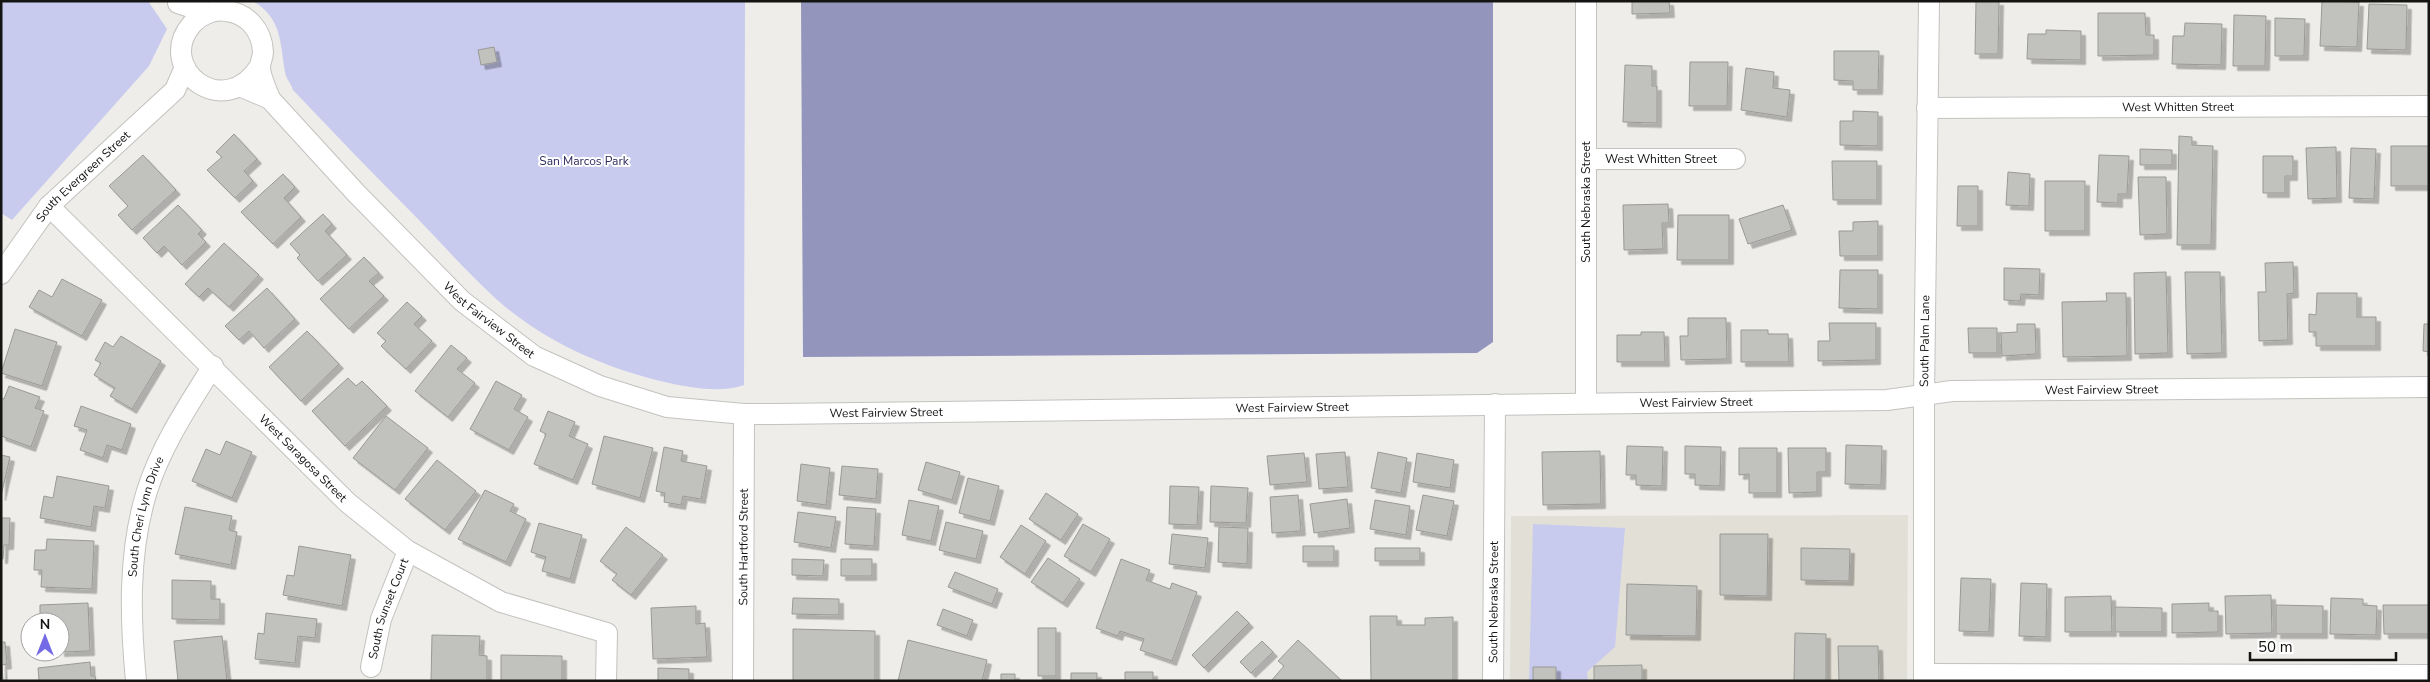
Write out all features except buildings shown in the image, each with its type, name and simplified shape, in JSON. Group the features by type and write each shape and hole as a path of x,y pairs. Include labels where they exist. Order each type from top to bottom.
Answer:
{"street":[{"name":"South Nebraska Street","path":"1586,1 1586,403"},
{"name":"South Palm Lane","path":"1924,678 1924,396 1929,1"},
{"path":"177,2 208,13"},
{"path":"177,2 187,29"},
{"path":"221,10 234,12 246,18 256,27 262,46 260,66 252,78 242,86 229,91 215,91 203,86 192,78 185,68 182,48 187,29 196,19 208,13 221,10"},
{"name":"West Fairview Street","path":"260,66 270,100"},
{"name":"South Evergreen Street","path":"1,274 49,206 175,90 185,68"},
{"path":"175,90 203,86"},
{"name":"West Fairview Street","path":"242,86 270,100 356,193 462,301 534,356 600,386 667,408 744,414 1887,400 1952,391 2429,387"},
{"name":"West Whitten Street","path":"1927,108 2429,106"},
{"name":"West Whitten Street","path":"1586,159 1735,159"},
{"name":"West Saragosa Street","path":"49,206 213,366 348,502 408,551 501,602 606,633 606,681"},
{"name":"South Cheri Lynn Drive","path":"136,681 131,628 133,558 147,491 173,431 213,366"},
{"name":"South Nebraska Street","path":"1493,681 1495,404"},
{"name":"South Hartford Street","path":"743,681 744,414"},
{"name":"South Sunset Court","path":"371,667 380,619 408,551"},
{"path":"1924,678 2429,676"}],"shaded area":[{"path":"801,1 1493,1 1493,342 1477,353 803,357"},
{"path":"1908,515 1907,681 1510,681 1511,516"}],"green space":[{"path":"1,1 148,1 167,29 149,66 12,220 1,213"},
{"name":"San Marcos Park","path":"252,1 745,1 744,385 726,389 697,388 669,383 622,370 554,340 513,313 474,278 293,90 286,74 278,32 274,23 262,7"},
{"path":"1533,524 1625,528 1615,647 1587,672 1588,681 1529,681"}]}
